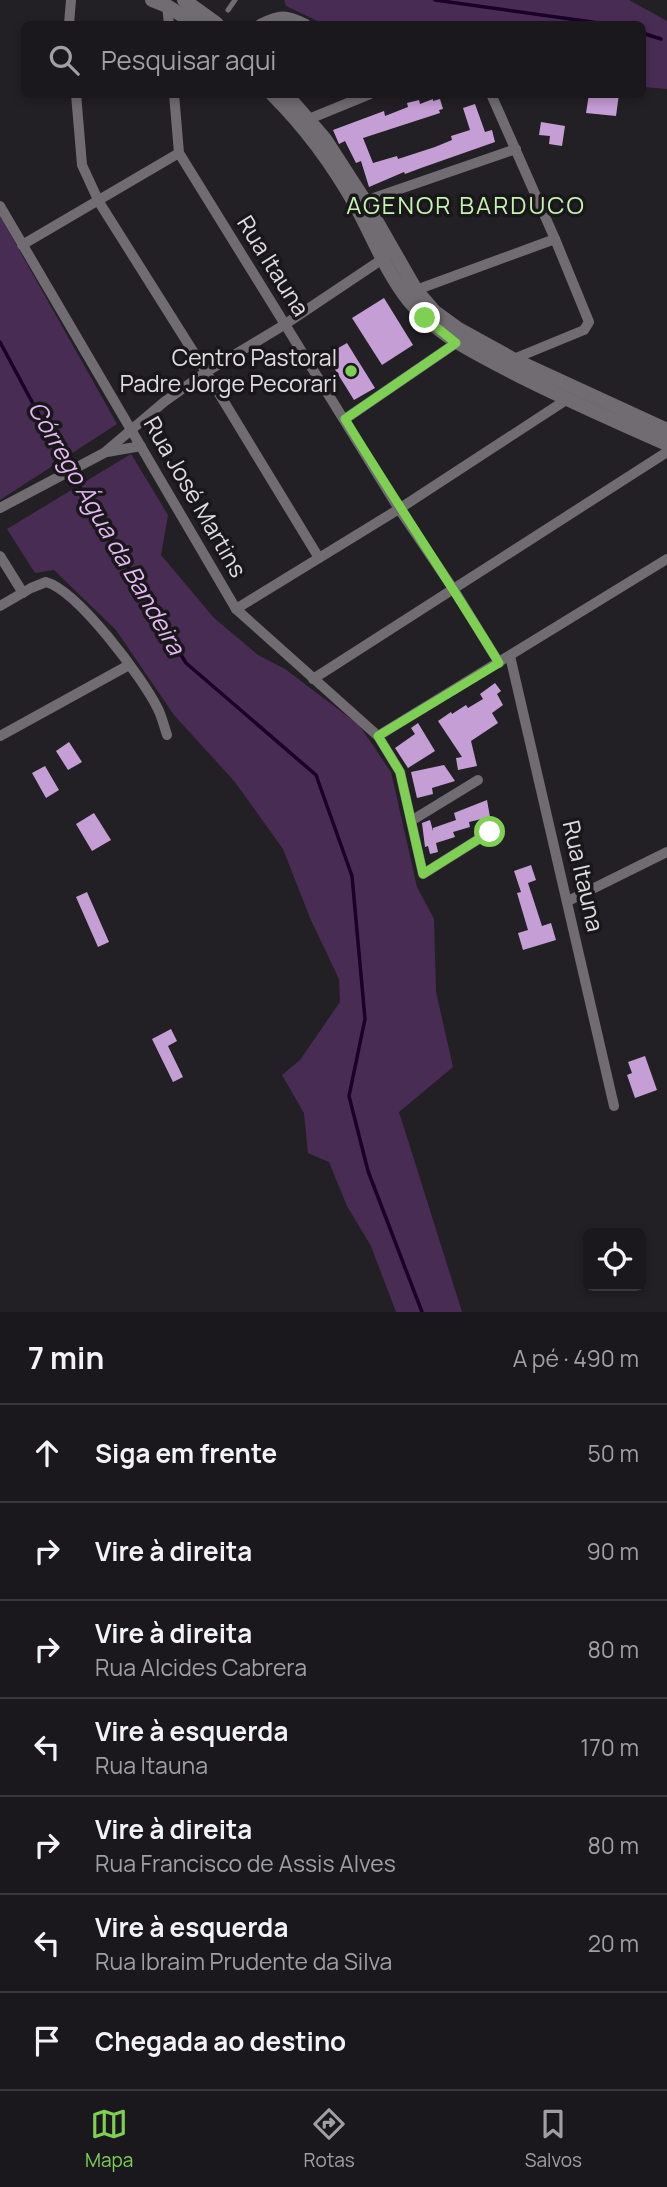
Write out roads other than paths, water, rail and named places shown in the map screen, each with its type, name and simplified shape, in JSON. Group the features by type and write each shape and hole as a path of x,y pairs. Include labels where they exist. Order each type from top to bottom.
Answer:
{"street":[{"path":"69,21 71,0"},
{"path":"152,0 192,21"},
{"path":"184,0 213,21"},
{"path":"167,6 169,21"},
{"path":"266,21 275,16 283,16 299,21"},
{"path":"75,98 82,165 99,202 319,558"},
{"name":"Rua Itauna","path":"174,98 179,153 399,509 499,663"},
{"path":"276,98 327,160 387,256 428,304 447,321 566,400 667,444"},
{"path":"290,98 309,119 365,201 396,283 431,325 456,343 667,430"},
{"path":"309,119 360,98"},
{"path":"493,98 555,239 589,325 584,330 506,362"},
{"path":"365,201 516,149"},
{"path":"22,245 179,153"},
{"name":"Rua José Martins","path":"0,206 236,609 378,736 400,772 423,874 490,832"},
{"path":"416,290 555,239"},
{"path":"0,508 104,453 164,402 206,372 284,325 387,256"},
{"path":"345,419 456,343"},
{"path":"236,609 399,509 566,400"},
{"path":"104,453 141,446"},
{"path":"313,679 667,452"},
{"path":"0,556 23,593"},
{"path":"378,736 667,559"},
{"path":"0,606 46,582 59,588 104,632 129,665 157,709 167,735"},
{"name":"Rua Itauna","path":"510,656 614,1106"},
{"path":"0,736 129,665"},
{"path":"411,821 478,780"},
{"path":"568,901 667,852"}],"lane":[{"path":"228,10 235,0"}],"waterway":[{"path":"435,0 585,21"},
{"path":"646,34 661,39"},
{"name":"Córrego Água da Bandeira","path":"0,342 61,456 186,663 316,775 352,876 365,1019 349,1096 368,1171 422,1312"}],"place":[{"name":"Centro Pastoral Padre Jorge Pecorari","path":"351,371"}],"district":[{"name":"AGENOR BARDUCO","path":"466,206"}]}
